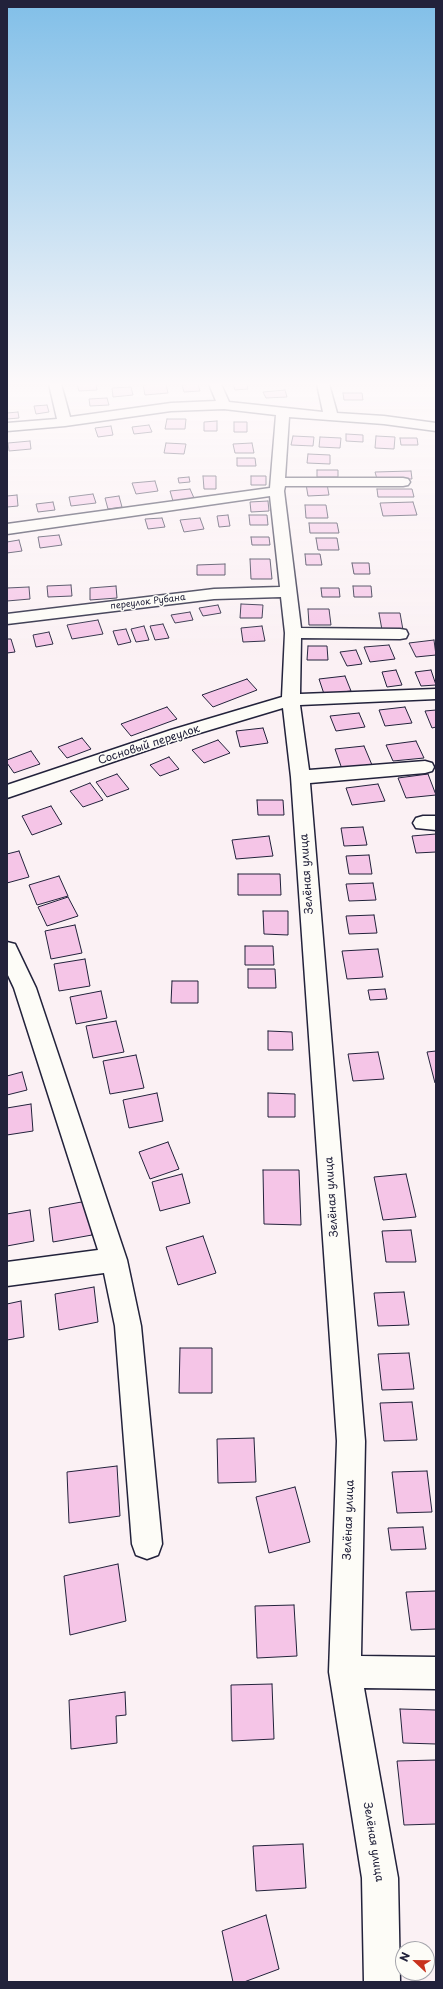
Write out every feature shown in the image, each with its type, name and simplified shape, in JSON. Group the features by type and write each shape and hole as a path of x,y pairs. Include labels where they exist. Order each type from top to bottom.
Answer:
{"street":[{"name":"Зелёная улица","path":"278,477 277,487 293,634 291,700 300,776 351,1441 345,1672 380,1878 382,1982"},
{"path":"7,529 277,487 403,482"},
{"name":"переулок Рубана","path":"7,619 214,594 289,592"},
{"path":"293,634 400,634"},
{"name":"Сосновый переулок","path":"7,792 177,734 291,700 436,694"},
{"path":"300,776 425,767"},
{"path":"7,950 25,988 114,1260 128,1326 147,1544"},
{"path":"7,1274 114,1260"},
{"path":"345,1672 436,1673"}],"building":[{"path":"189,477 190,482 179,483 178,478"},
{"path":"203,477 216,477 216,489 204,489"},
{"path":"251,477 266,477 266,485 251,485"},
{"path":"376,477 412,477 412,479 377,479"},
{"path":"155,481 158,491 136,494 132,483"},
{"path":"306,484 327,484 329,495 308,496"},
{"path":"190,489 194,498 173,501 170,491"},
{"path":"377,489 412,489 414,497 378,497"},
{"path":"93,494 96,503 71,506 69,497"},
{"path":"17,495 18,506 7,507 7,496"},
{"path":"119,496 122,507 108,509 105,498"},
{"path":"268,501 269,511 251,512 250,502"},
{"path":"53,502 55,510 38,512 36,504"},
{"path":"413,502 417,515 383,516 380,503"},
{"path":"305,505 326,505 328,518 306,518"},
{"path":"228,515 230,526 219,527 217,516"},
{"path":"249,515 267,515 268,525 250,525"},
{"path":"162,518 165,527 148,529 145,519"},
{"path":"200,518 204,529 184,532 180,520"},
{"path":"309,523 337,523 339,533 310,533"},
{"path":"59,535 62,545 40,548 38,537"},
{"path":"251,537 269,537 270,545 252,545"},
{"path":"316,538 337,538 339,550 318,550"},
{"path":"19,540 22,551 7,553 7,542"},
{"path":"305,554 320,554 322,565 306,565"},
{"path":"250,559 270,559 272,579 251,579"},
{"path":"352,563 369,563 370,574 354,574"},
{"path":"225,564 225,575 197,575 197,565"},
{"path":"71,585 72,596 48,597 47,586"},
{"path":"116,586 117,598 90,600 90,588"},
{"path":"353,586 371,586 372,597 354,597"},
{"path":"29,587 30,599 7,601 7,588"},
{"path":"321,588 339,588 340,597 322,597"},
{"path":"241,604 263,605 262,618 240,618"},
{"path":"218,605 221,613 203,616 199,608"},
{"path":"308,609 329,609 331,625 309,625"},
{"path":"190,612 193,620 175,623 171,615"},
{"path":"379,613 400,613 403,630 382,630"},
{"path":"98,620 103,634 72,639 67,625"},
{"path":"163,624 169,638 155,640 150,626"},
{"path":"144,626 149,640 136,642 131,629"},
{"path":"262,626 265,641 243,642 241,628"},
{"path":"126,629 131,642 118,645 113,631"},
{"path":"49,632 53,644 36,647 33,635"},
{"path":"7,639 11,639 15,652 7,653"},
{"path":"434,640 436,655 416,657 409,643"},
{"path":"389,645 395,659 370,662 364,647"},
{"path":"308,646 327,646 328,660 307,660"},
{"path":"356,650 362,664 347,666 340,652"},
{"path":"396,670 402,685 387,687 382,672"},
{"path":"431,670 436,685 421,686 415,672"},
{"path":"345,676 351,691 324,694 319,679"},
{"path":"247,679 257,690 213,707 202,695"},
{"path":"167,707 177,719 131,736 121,724"},
{"path":"405,707 412,723 385,726 379,710"},
{"path":"436,710 436,727 432,728 425,711"},
{"path":"359,713 365,727 336,731 330,716"},
{"path":"263,728 268,743 240,747 236,731"},
{"path":"82,738 91,749 67,758 58,747"},
{"path":"218,740 230,753 204,763 192,750"},
{"path":"416,741 424,758 393,761 386,745"},
{"path":"364,746 372,765 342,769 335,749"},
{"path":"31,751 40,764 14,773 7,763 7,760"},
{"path":"169,757 179,769 160,776 150,765"},
{"path":"117,774 129,789 107,797 96,782"},
{"path":"428,774 436,795 406,798 398,778"},
{"path":"90,783 103,800 83,807 70,791"},
{"path":"378,784 385,801 352,805 346,788"},
{"path":"257,800 283,800 284,815 258,815"},
{"path":"51,806 62,824 32,835 22,816"},
{"path":"363,827 367,845 344,846 341,828"},
{"path":"436,834 436,852 416,853 412,836"},
{"path":"269,836 273,856 236,859 232,840"},
{"path":"19,851 29,877 7,883 7,854"},
{"path":"369,855 372,874 349,874 346,856"},
{"path":"238,874 280,874 281,895 238,895"},
{"path":"59,876 68,896 37,905 29,885"},
{"path":"373,883 376,900 349,901 346,884"},
{"path":"68,897 78,916 47,926 38,907"},
{"path":"263,911 288,911 288,935 264,934"},
{"path":"374,915 377,933 349,934 346,916"},
{"path":"75,925 82,953 51,959 45,931"},
{"path":"245,946 273,946 274,965 245,965"},
{"path":"378,949 383,977 347,979 342,951"},
{"path":"85,959 90,986 59,991 54,964"},
{"path":"248,969 275,969 276,988 248,988"},
{"path":"172,981 198,981 198,1003 171,1003"},
{"path":"385,989 387,999 370,1000 368,990"},
{"path":"101,991 107,1018 76,1024 70,997"},
{"path":"116,1021 124,1052 93,1058 86,1026"},
{"path":"268,1031 292,1032 293,1050 268,1050"},
{"path":"436,1051 436,1082 435,1083 427,1052"},
{"path":"378,1052 384,1079 353,1081 348,1054"},
{"path":"136,1055 144,1088 110,1094 103,1061"},
{"path":"22,1072 27,1090 7,1095 7,1076"},
{"path":"157,1093 163,1121 129,1128 123,1100"},
{"path":"268,1093 295,1094 295,1117 268,1117"},
{"path":"31,1104 33,1131 7,1135 7,1108"},
{"path":"168,1142 179,1169 150,1179 139,1152"},
{"path":"263,1170 299,1170 301,1225 264,1224"},
{"path":"182,1174 190,1203 160,1211 152,1182"},
{"path":"406,1174 416,1217 383,1220 374,1177"},
{"path":"87,1201 92,1235 53,1242 49,1208"},
{"path":"30,1210 34,1241 7,1246 7,1214"},
{"path":"411,1230 416,1262 386,1262 382,1231"},
{"path":"203,1236 216,1273 178,1285 166,1247"},
{"path":"94,1287 98,1322 59,1330 55,1294"},
{"path":"404,1292 409,1325 378,1326 374,1293"},
{"path":"21,1301 24,1337 7,1340 7,1304"},
{"path":"180,1348 212,1348 212,1393 179,1393"},
{"path":"409,1353 414,1389 382,1390 378,1354"},
{"path":"412,1402 417,1440 384,1441 380,1403"},
{"path":"254,1438 256,1482 218,1483 217,1439"},
{"path":"117,1466 120,1516 69,1523 67,1472"},
{"path":"427,1471 432,1512 397,1513 392,1472"},
{"path":"295,1487 310,1542 269,1553 256,1497"},
{"path":"423,1527 426,1549 391,1550 388,1528"},
{"path":"118,1564 126,1621 70,1635 64,1576"},
{"path":"436,1591 436,1629 411,1630 406,1592"},
{"path":"294,1605 297,1656 257,1658 255,1606"},
{"path":"272,1684 274,1739 232,1741 231,1685"},
{"path":"125,1692 126,1715 116,1716 117,1743 71,1749 69,1700"},
{"path":"400,1709 436,1710 436,1744 403,1743"},
{"path":"436,1760 436,1824 404,1825 397,1761"},
{"path":"303,1844 306,1888 256,1891 253,1846"},
{"path":"266,1915 279,1969 244,1982 233,1982 222,1931"}]}
